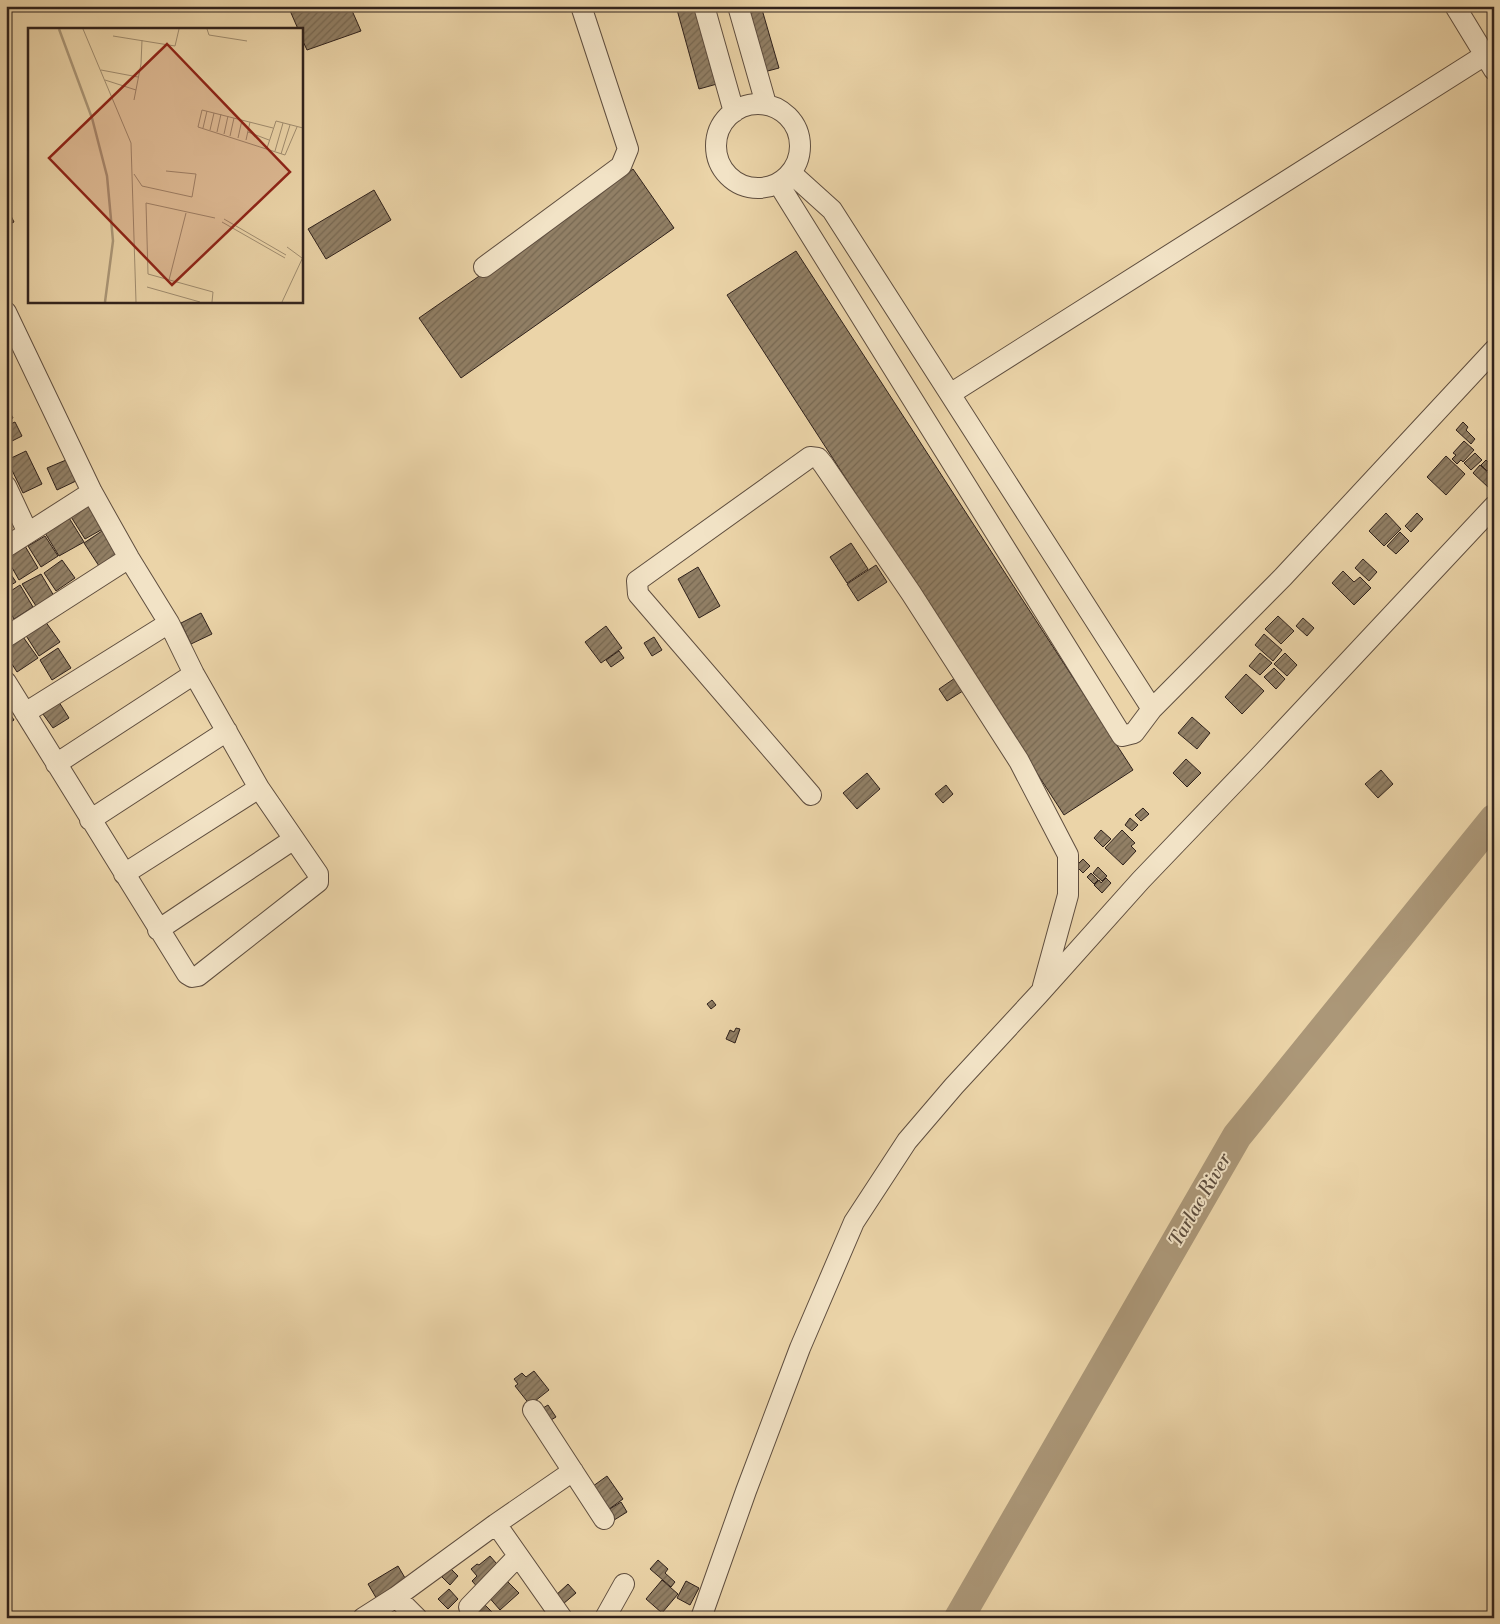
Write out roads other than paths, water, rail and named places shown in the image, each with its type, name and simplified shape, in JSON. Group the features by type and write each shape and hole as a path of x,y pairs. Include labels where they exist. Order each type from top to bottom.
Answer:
{"street":[{"path":"484,267 620,166 628,149 581,6"},
{"path":"704,6 734,112"},
{"path":"738,6 766,104"},
{"path":"950,394 1489,62 1455,6"},
{"path":"766,104 786,114 798,132 800,153 784,178 756,188 734,181 719,163 715,140 724,119 743,105 766,104"},
{"path":"784,178 832,210 1152,709"},
{"path":"784,178 1122,736 1134,733 1152,709 1283,577 1494,350"},
{"path":"6,312 92,492 129,558 169,623 194,674 259,788 318,874 318,882 198,976 192,977 187,974 6,682"},
{"path":"811,795 638,594 636,587 637,581 810,457 818,458 824,464 911,592 1019,761 1068,855 1068,896 1042,991"},
{"path":"6,486 28,533"},
{"path":"6,546 92,492"},
{"path":"701,1618 800,1348 854,1222 907,1141 954,1086 1141,880 1257,760 1494,506"},
{"path":"6,637 129,558"},
{"path":"25,713 169,623"},
{"path":"56,764 194,674"},
{"path":"90,820 227,731"},
{"path":"124,874 259,788"},
{"path":"158,930 294,839"},
{"path":"533,1410 604,1519"},
{"path":"362,1618 573,1471"},
{"path":"496,1524 562,1618"},
{"path":"469,1607 518,1556"},
{"path":"605,1618 624,1584"},
{"path":"396,1596 417,1618"}],"waterway":[{"name":"Tarlac River","path":"959,1618 1237,1136 1494,819"}]}
